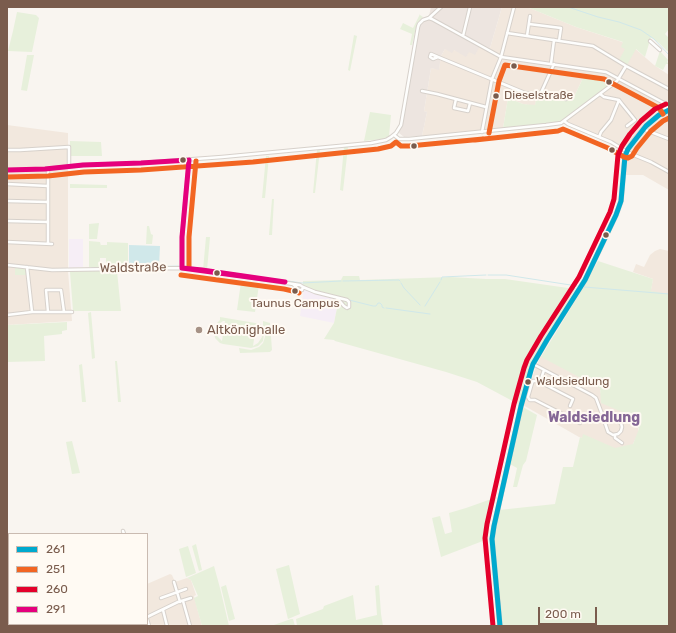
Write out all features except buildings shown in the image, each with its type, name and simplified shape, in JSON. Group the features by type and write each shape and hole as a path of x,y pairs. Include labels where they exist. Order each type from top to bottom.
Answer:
{"main road":[{"path":"500,626 492,539 521,406 533,364 581,286 596,259 616,215 622,194 624,166 627,152 631,144 643,129 655,118 668,110"}],"street":[{"path":"7,170 48,169 69,166 141,163 253,155 386,140 395,134 402,121 419,24 423,20 429,18 441,7"},
{"path":"463,36 470,7"},
{"path":"482,132 492,79 502,56 514,7"},
{"path":"528,36 530,16"},
{"path":"429,18 502,56 606,72 662,102 666,105 668,110"},
{"path":"529,24 565,29"},
{"path":"559,41 561,28"},
{"path":"508,33 593,46 626,66 669,88"},
{"path":"540,95 552,64 554,40"},
{"path":"650,40 660,50"},
{"path":"438,57 525,93 566,99"},
{"path":"395,134 399,139 409,139 557,124 564,121 618,79 626,66"},
{"path":"422,91 486,108"},
{"path":"600,94 604,97 619,100 635,120 627,126"},
{"path":"456,99 454,108 468,111 470,103"},
{"path":"599,137 601,132 611,120 619,100"},
{"path":"564,121 616,144 627,152 651,162 669,172"},
{"path":"643,129 669,139"},
{"path":"7,150 69,147 69,166"},
{"path":"182,268 182,237 189,160"},
{"path":"48,169 48,244"},
{"path":"7,184 48,186"},
{"path":"7,201 48,202"},
{"path":"7,221 48,222"},
{"path":"7,242 52,244"},
{"name":"Waldstraße","path":"7,265 52,270 182,268 293,283 315,292 347,300 349,304 348,308 344,306 337,298"},
{"path":"27,267 32,312"},
{"path":"48,312 46,290 61,290 64,312"},
{"path":"7,315 32,312 72,312"},
{"path":"533,364 596,398 608,432 622,443"},
{"path":"540,382 544,370"},
{"path":"570,406 574,399 540,382 533,381 528,397 530,400 535,400 580,423"},
{"path":"602,414 621,423 621,432 615,436"},
{"path":"174,582 190,626"},
{"path":"161,598 186,589"},
{"path":"148,618 165,608 191,598"},
{"path":"163,610 168,626"},
{"path":"66,626 73,626"}],"shaded area":[{"path":"431,7 502,7 490,48 481,44 475,55 469,52 466,57 454,50 452,53 445,49 441,56 439,70 431,68 424,111 427,112 422,136 404,137 399,133 419,25 423,21 428,20"},
{"path":"502,7 527,7 576,27 632,46 654,65 669,75 669,107 648,123 626,147 563,120 609,85 602,81 583,78 572,101 537,96 535,106 523,104 508,98 503,128 422,136 427,112 424,111 431,68 439,69 441,56 445,49 469,52 481,44 490,48"},
{"path":"669,112 669,190 643,175 624,175 628,151 635,140 658,117"},
{"path":"7,125 68,133 68,271 72,321 7,325"},
{"path":"69,239 83,239 83,267 69,268"},
{"path":"660,249 669,251 669,295 650,294 653,279 633,272 636,264 644,267 650,255"},
{"path":"304,288 315,293 335,298 338,302 334,323 300,316"},
{"path":"541,356 599,384 602,399 634,418 639,431 632,446 614,449 579,437 523,405"},
{"path":"170,574 175,582 187,578 191,580 196,595 194,596 202,626 129,626 148,625 148,584"},
{"path":"84,625 126,625 123,626 82,626"}],"green space":[{"path":"527,7 669,7 669,29 665,34 668,37 669,36 669,51 667,51 651,37 645,57 636,49 627,65 619,60 625,49 621,47 623,42 576,27"},
{"path":"17,12 36,15 39,18 32,52 8,51"},
{"path":"420,14 423,17 417,23 412,45 410,45 412,34 400,29 403,23 413,28"},
{"path":"354,35 357,36 350,71 348,70"},
{"path":"660,51 668,60 668,64 666,64 663,70 655,66"},
{"path":"27,55 34,55 27,91 21,90"},
{"path":"583,78 602,81 609,85 559,122 503,128 508,98 523,104 535,105 537,95 563,99 564,101 572,101"},
{"path":"370,112 391,115 389,136 383,139 364,141"},
{"path":"70,141 101,142 102,156 70,156"},
{"path":"344,147 348,147 343,191 340,190"},
{"path":"317,150 320,150 315,193 313,193"},
{"path":"266,156 269,156 265,198 262,198"},
{"path":"70,184 107,185 107,188 70,188"},
{"path":"272,199 274,199 272,235 269,235"},
{"path":"99,223 97,239 89,239 89,224"},
{"path":"147,226 149,226 151,234 153,235 152,244 146,244"},
{"path":"206,237 210,237 207,270 203,270"},
{"path":"89,241 100,242 101,246 107,245 107,242 128,243 128,265 112,265 112,267 106,267 106,258 100,258 100,267 89,267"},
{"path":"598,261 653,279 651,291 669,294 669,626 502,626 494,535 499,510 555,504 563,467 573,467 580,437 582,438 583,434 615,448 633,444 639,429 627,414 601,403 600,388 541,357 584,288"},
{"path":"15,267 25,269 26,275 15,275"},
{"path":"70,270 117,271 121,311 73,311"},
{"path":"343,276 359,276 360,280 450,277 505,279 576,288 533,363 520,405 477,382 334,340 324,339 334,323 339,298 313,291 303,286 303,281 341,280"},
{"path":"241,282 259,285 255,312 237,310"},
{"path":"91,312 95,358 92,359 88,313"},
{"path":"220,317 261,324 264,331 263,341 258,346 251,348 220,343 215,338 214,331 215,325 220,320","holes":["225,321 222,341 217,336 216,331 219,324","256,326 260,329 262,337 258,343 253,346"]},
{"path":"263,321 270,323 272,350 270,352 240,353 239,348 251,350 259,347 263,343 265,331"},
{"path":"67,322 67,330 62,331 62,334 44,336 45,361 7,362 7,325"},
{"path":"115,361 117,361 121,402 118,402"},
{"path":"82,364 86,402 82,402 79,365"},
{"path":"521,406 537,415 526,461 523,465 517,487 513,487 517,468 508,463"},
{"path":"72,441 80,473 72,474 66,442"},
{"path":"497,497 490,514 488,539 441,557 432,518 440,516 445,534 452,532 449,513"},
{"path":"196,544 202,570 199,571 192,546"},
{"path":"188,546 196,573 186,577 179,549"},
{"path":"289,565 300,614 288,619 276,569"},
{"path":"214,566 229,626 202,626 194,598 198,596 191,580 187,578"},
{"path":"226,585 235,619 229,621 221,587"},
{"path":"379,585 383,626 297,626 296,619 323,609 324,606 353,595 356,620 377,615 375,586"},
{"path":"291,619 293,619 295,626 271,626"}],"water":[{"path":"129,245 160,246 159,266 129,265"}],"waterway":[{"path":"568,7 641,30 654,39 669,55"},
{"path":"91,268 180,266"},
{"path":"186,266 302,283 341,281"},
{"path":"441,280 442,277 486,275"},
{"path":"488,275 506,275 577,286"},
{"path":"343,281 400,281"},
{"path":"425,306 440,282"},
{"path":"401,283 420,305"},
{"path":"584,287 669,294"},
{"path":"349,300 373,306 380,303 384,308"},
{"path":"386,308 430,314"}],"transit line":[{"name":"251","path":"489,133 499,81 505,65 604,79 659,108 663,114"},
{"name":"260","path":"493,626 485,538 514,404 524,368 541,336 579,277 610,212 614,199 618,155 622,146 641,121 655,109 666,104"},
{"name":"261","path":"500,626 492,539 521,406 531,370 547,340 585,280 616,215 621,201 625,156 628,149 646,126 659,115 669,110"},
{"name":"251","path":"475,140 558,131 563,129 628,158 632,156 651,131 669,118"},
{"name":"251","path":"7,177 48,176 84,172 141,170 253,162 378,149 391,146 396,142 401,146 409,146 483,139"},
{"name":"291","path":"7,170 189,160"},
{"name":"291","path":"182,268 182,237 189,160"},
{"name":"251","path":"189,268 189,237 196,161"},
{"name":"291","path":"182,268 202,270 285,282 182,268"},
{"name":"251","path":"181,275 284,289 299,293"}],"place":[{"name":"Dieselstraße","path":"496,96"},
{"name":"Taunus Campus","path":"295,291"},
{"name":"Altkönighalle","path":"199,330"},
{"name":"Waldsiedlung","path":"528,382"}],"district":[{"name":"Waldsiedlung","path":"594,418"}]}
